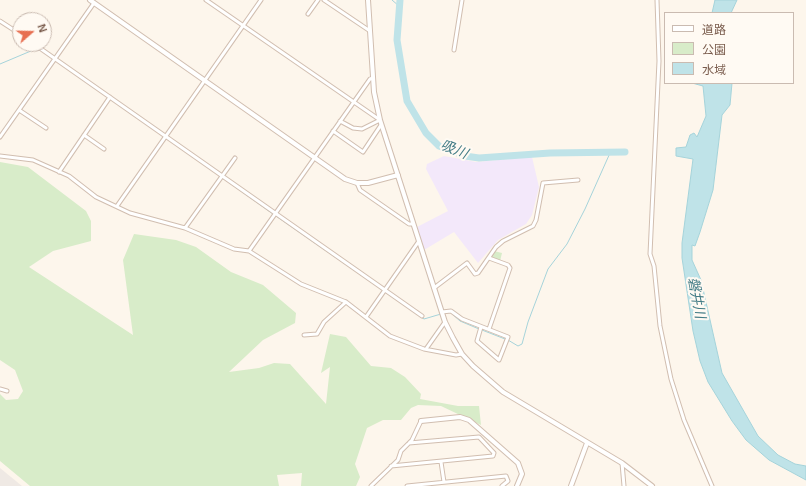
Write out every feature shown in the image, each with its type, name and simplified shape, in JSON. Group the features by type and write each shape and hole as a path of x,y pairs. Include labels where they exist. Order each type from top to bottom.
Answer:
{"street":[{"path":"206,0 380,120"},
{"path":"116,206 261,0"},
{"path":"308,14 318,0"},
{"path":"324,0 329,1 370,31"},
{"path":"368,0 374,92 381,125 445,322 462,354 481,374 503,392 622,463 652,486"},
{"path":"454,50 462,0"},
{"path":"657,0 659,61 650,254 654,266 660,326 671,379 684,420 712,486"},
{"path":"0,137 93,1 345,179 357,183 368,183 398,175"},
{"path":"0,21 12,29"},
{"path":"46,52 422,316"},
{"path":"249,251 353,102 370,79 373,78"},
{"path":"59,172 110,97"},
{"path":"19,110 46,128"},
{"path":"340,121 353,128 362,129 380,120"},
{"path":"333,131 363,152 381,125"},
{"path":"84,135 104,149"},
{"path":"0,156 33,160 75,180 88,193 143,218 185,228 234,249 249,251 301,284 346,302 390,336 426,349 456,355 462,354"},
{"path":"185,228 235,158"},
{"path":"434,288 466,263 475,274 478,273 503,241 533,226 536,220 543,183 578,180"},
{"path":"357,183 360,190 409,224 414,224"},
{"path":"366,317 419,242"},
{"path":"489,258 508,265 510,268 489,330"},
{"path":"304,335 317,334 324,322 346,302"},
{"path":"442,312 451,311 462,320 481,327 508,337 499,360 477,341 481,327"},
{"path":"426,349 445,322"},
{"path":"0,389 7,391"},
{"path":"371,486 398,460 401,451 412,440 421,421 460,417 469,420 518,463 522,474 517,486"},
{"path":"391,466 493,456 494,452 479,437 409,443"},
{"path":"571,486 587,443"},
{"path":"441,462 444,482"},
{"path":"622,463 624,486"},
{"path":"407,486 506,476 508,481 502,486"}],"shaded area":[{"path":"444,156 476,162 532,157 539,187 532,215 526,224 498,240 478,263 454,232 424,250 417,227 448,211 426,169 427,164"},
{"path":"0,468 22,486 0,486"}],"green space":[{"path":"0,162 28,167 86,211 91,221 91,241 53,251 29,267 133,335 123,260 134,234 176,240 196,247 231,272 263,285 296,313 295,323 263,340 229,372 259,368 274,363 290,364 326,404 330,367 321,373 330,334 346,337 371,366 391,368 405,377 421,394 420,399 458,406 479,406 481,425 441,406 418,405 411,408 401,420 383,420 367,428 355,464 360,477 356,486 301,486 302,473 277,475 279,486 30,486 0,461 0,394 6,400 18,399 23,391 15,370 0,360"},
{"path":"494,251 502,253 500,261 492,259 491,256"}],"water":[{"path":"715,0 737,0 731,12 712,12"},
{"name":"磐井川","path":"696,84 732,84 730,105 722,115 713,190 695,246 692,245 692,260 701,280 722,373 758,436 778,455 795,464 806,466 806,480 769,460 746,440 732,421 708,382 700,361 693,331 682,258 682,243 693,159 676,156 676,148 686,147 690,135 694,133 697,137 706,116 703,86"}],"waterway":[{"path":"392,0 399,6"},
{"name":"吸川","path":"400,0 397,40 407,101 426,133 439,146 465,156 479,158 550,153 625,152"},
{"path":"0,64 28,52"},
{"path":"508,340 518,346 522,344 528,322 548,269 567,244 585,209 610,153"},
{"path":"217,174 273,214"},
{"path":"276,216 424,319 441,314"},
{"path":"451,313 460,321 479,329"},
{"path":"482,330 505,339"}]}
